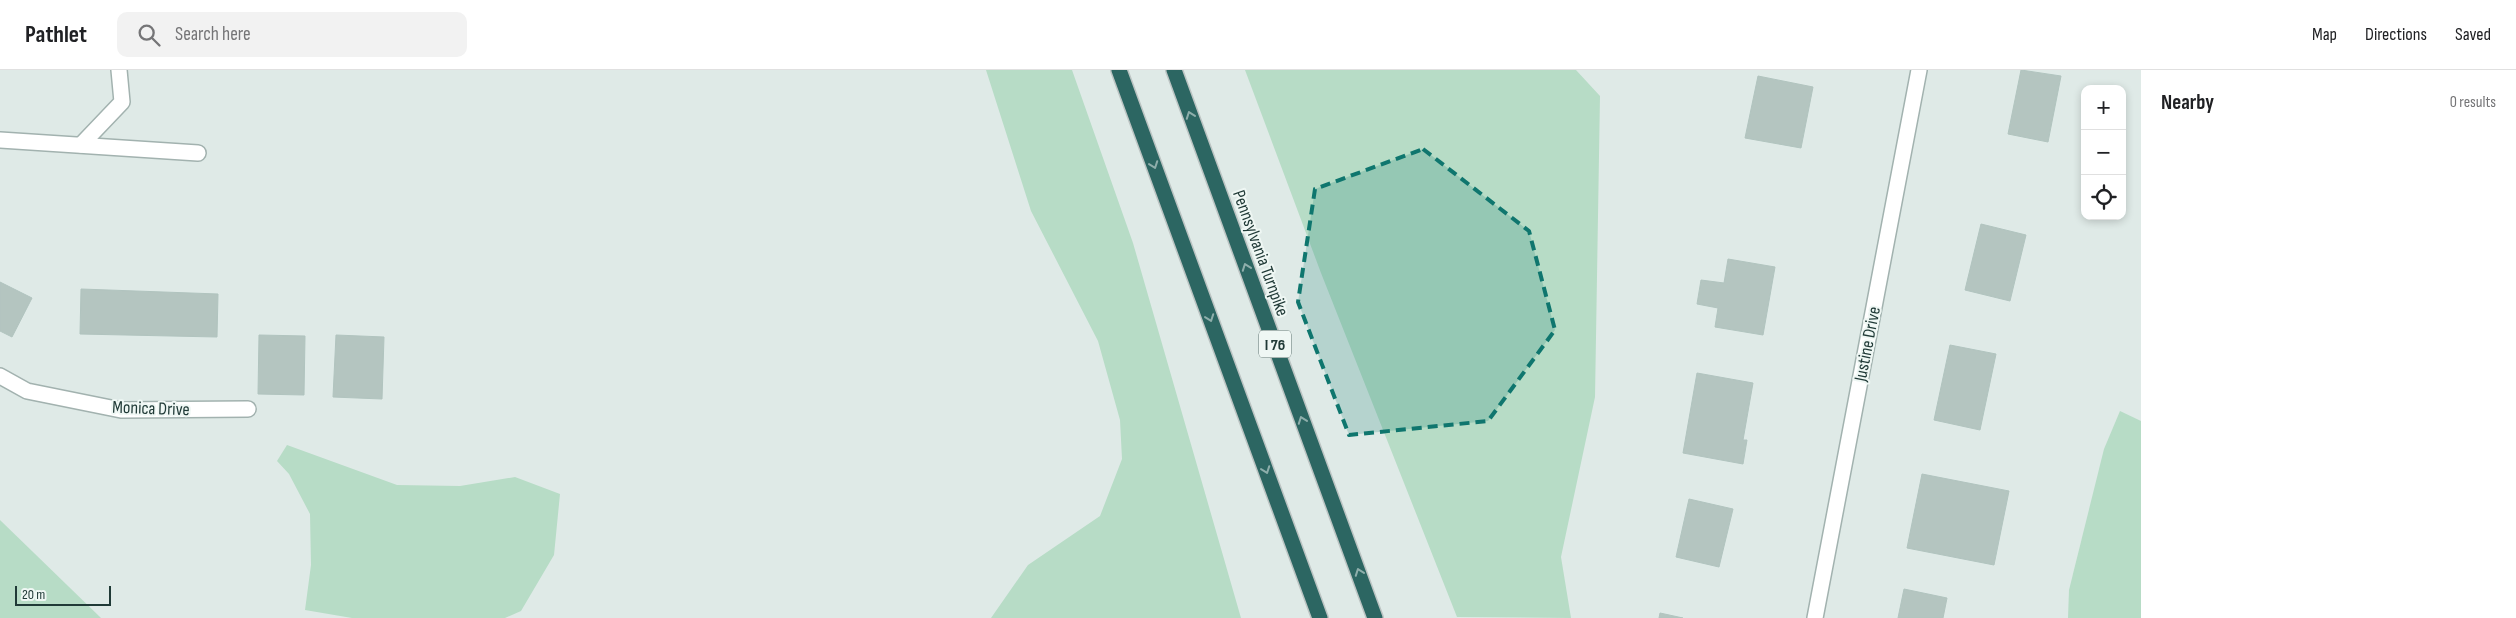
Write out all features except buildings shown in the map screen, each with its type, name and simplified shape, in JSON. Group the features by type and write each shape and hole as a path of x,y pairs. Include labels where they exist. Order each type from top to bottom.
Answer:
{"highway":[{"path":"1119,70 1320,618"},
{"name":"Pennsylvania Turnpike","path":"1174,70 1375,618"}],"street":[{"path":"81,145 122,102 119,70"},
{"name":"Justine Drive","path":"1815,618 1919,70"},
{"path":"0,140 198,153"},
{"name":"Monica Drive","path":"0,376 27,391 121,410 248,409"}],"highlighted area":[{"path":"1423,149 1529,231 1555,330 1488,421 1349,435 1298,302 1315,189"}],"green space":[{"path":"986,70 1072,70 1133,243 1241,618 991,618 1028,565 1100,516 1122,459 1120,420 1098,341 1031,211"},
{"path":"1245,70 1576,70 1600,96 1595,397 1561,557 1571,618 1457,617 1321,273"},
{"path":"2120,411 2141,421 2141,618 2068,618 2069,590 2104,449"},
{"path":"287,445 397,485 460,486 515,477 560,494 554,555 521,611 505,618 352,618 305,610 311,565 310,514 289,474 277,461"},
{"path":"0,520 101,618 0,618"}]}
